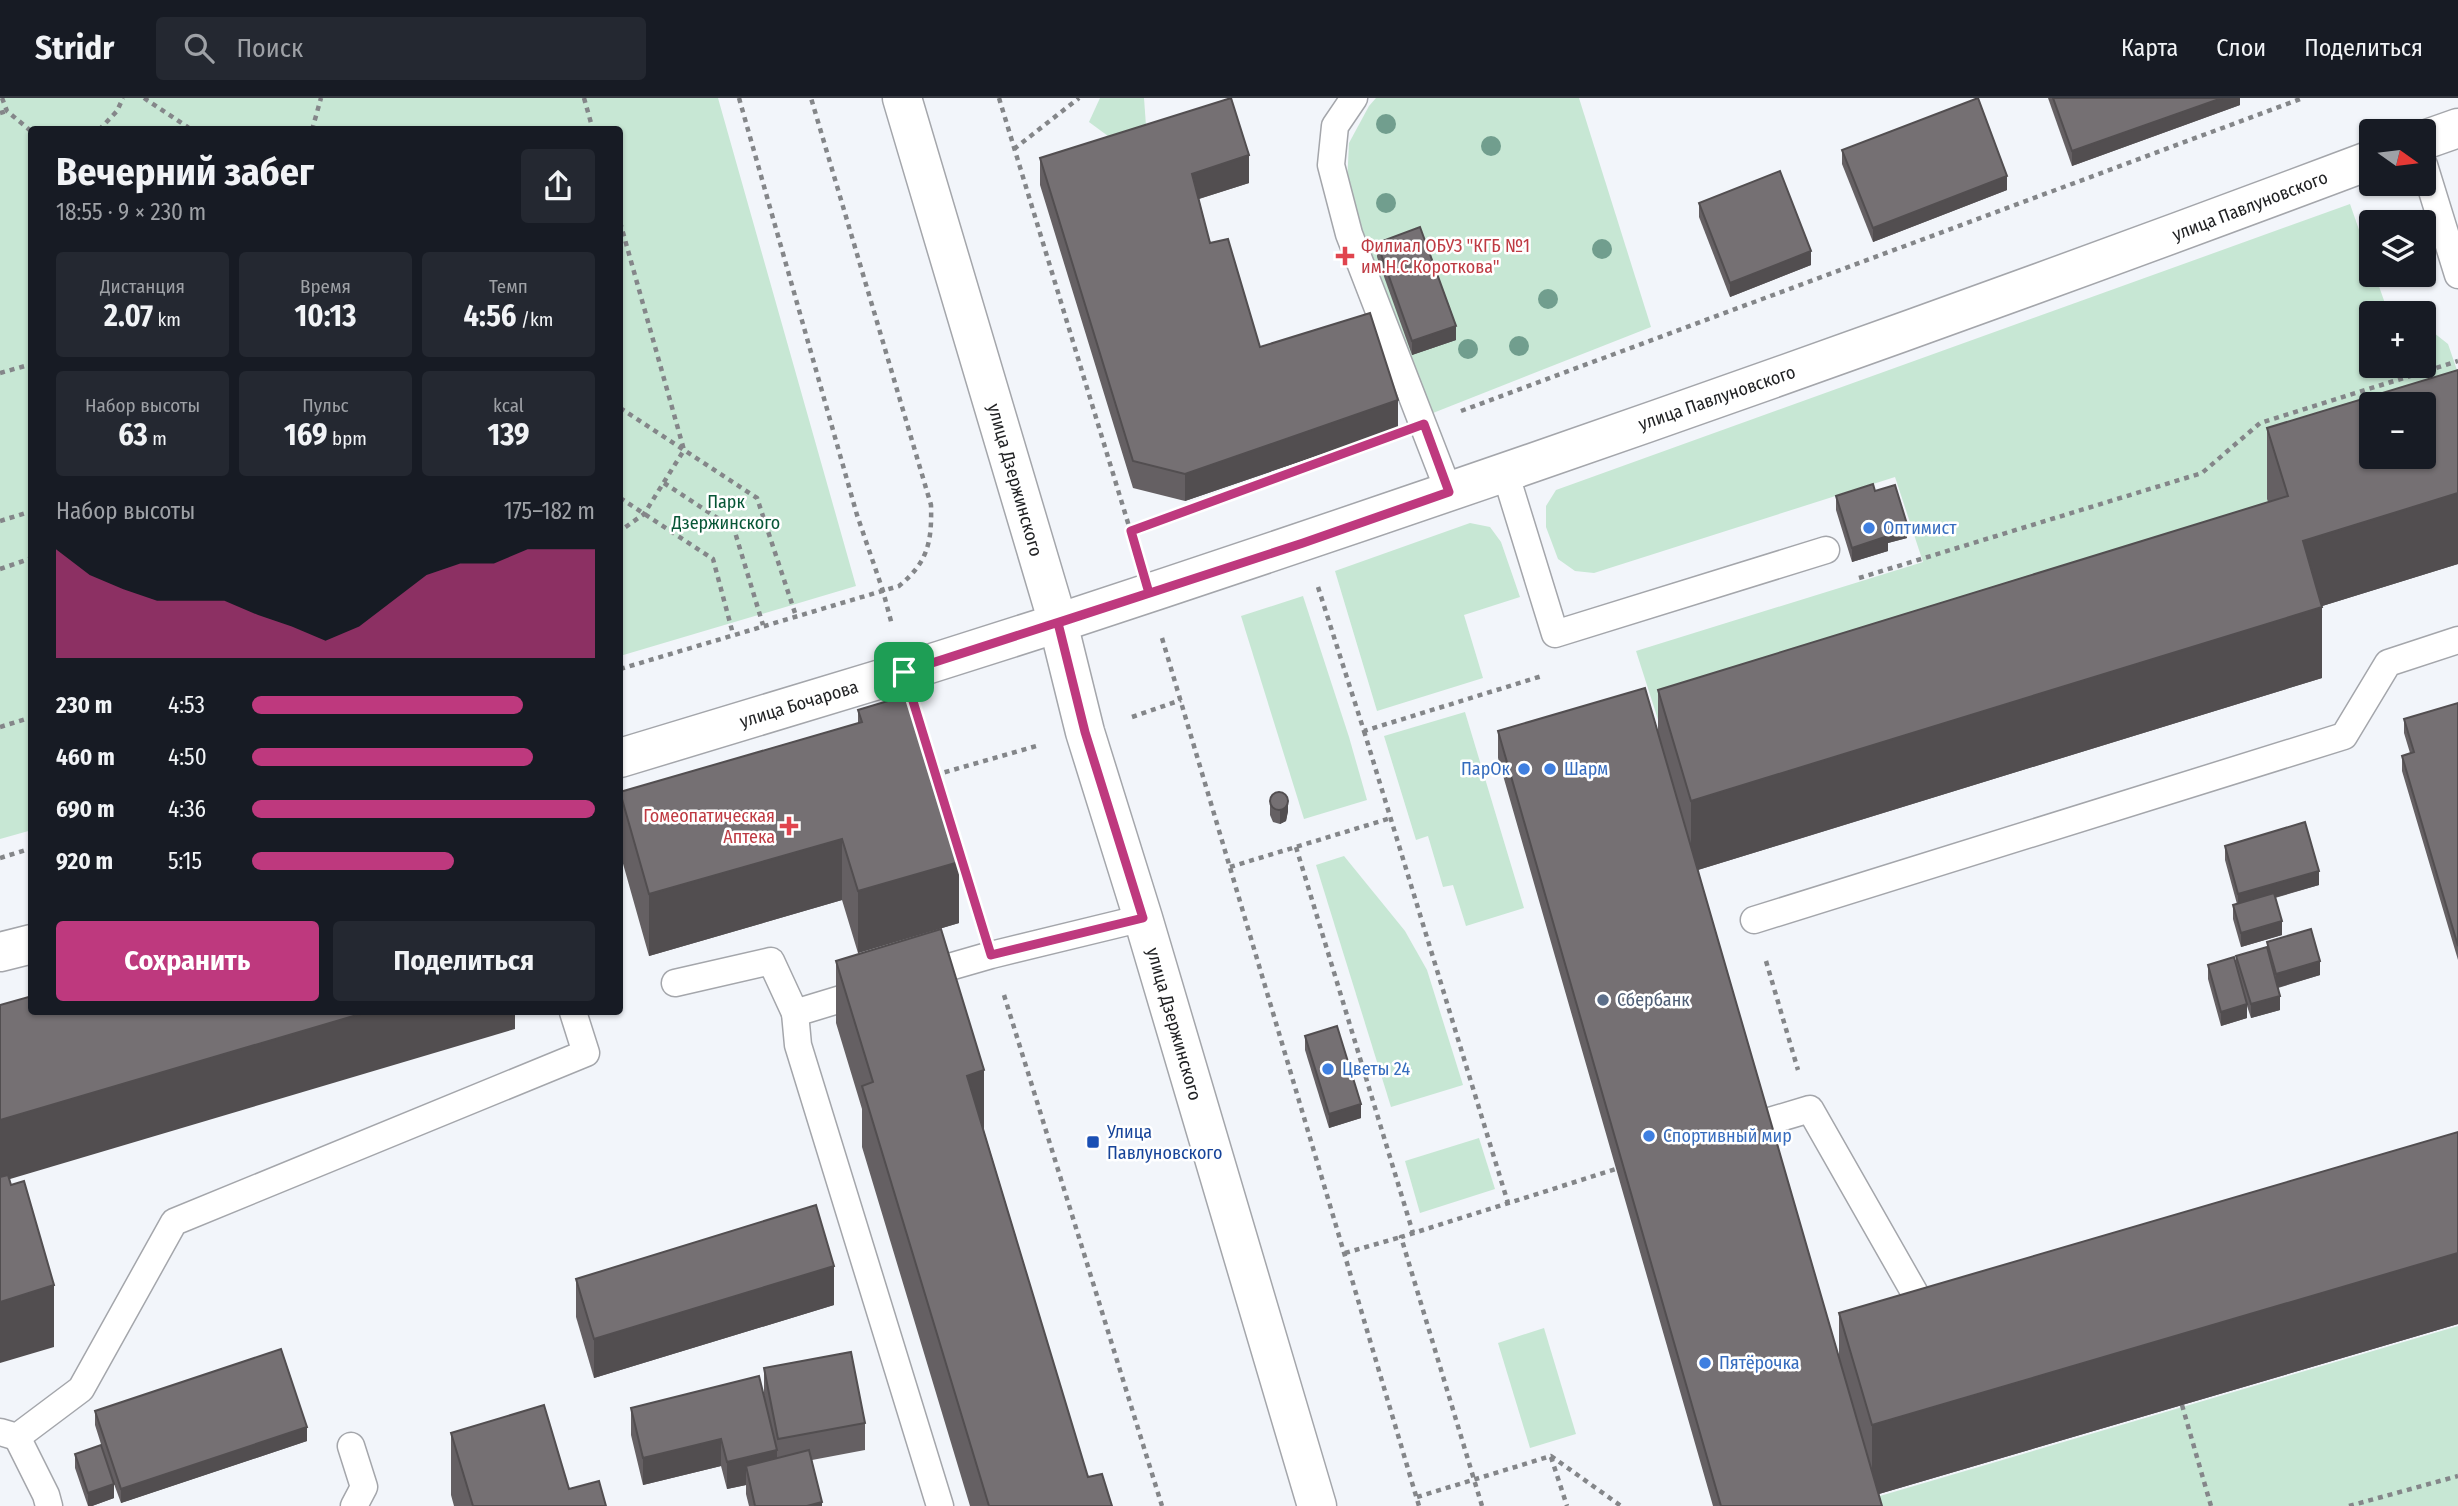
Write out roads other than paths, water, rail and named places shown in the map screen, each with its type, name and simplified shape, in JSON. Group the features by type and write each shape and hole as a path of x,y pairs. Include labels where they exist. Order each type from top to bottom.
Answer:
{"street":[{"name":"улица Дзержинского","path":"902,98 1058,623 1085,732 1143,918 1317,1506"},
{"path":"2436,136 2458,128"},
{"name":"улица Павлуновского","path":"1058,623 1449,492 2071,273 2359,165"},
{"name":"улица Бочарова","path":"623,757 1058,623"},
{"path":"0,953 28,945"}],"lane":[{"path":"1354,98 1335,126 1331,165 1349,233 1449,492"},
{"path":"2433,196 2458,275"},
{"path":"1505,472 1555,634 1826,550"},
{"path":"1754,920 2344,736 2388,663 2458,640"},
{"path":"795,1013 991,955 1143,918"},
{"path":"676,983 771,961 795,1013 798,1045 940,1506"},
{"path":"49,1506 46,1495 8,1435 81,1388 174,1222 586,1054 574,1015"},
{"path":"1763,1123 1810,1109 1921,1304 1968,1291"},
{"path":"351,1446 364,1487 354,1506"}],"place":[{"name":"Филиал ОБУЗ \"КГБ №1 им.Н.С.Короткова\"","path":"1345,256"},
{"name":"Оптимист","path":"1869,528"},
{"name":"ПарОк","path":"1524,769"},
{"name":"Шарм","path":"1550,769"},
{"name":"Гомеопатическая Аптека","path":"789,826"},
{"name":"Сбербанк","path":"1603,1000"},
{"name":"Цветы 24","path":"1328,1069"},
{"name":"Спортивный мир","path":"1649,1136"},
{"name":"Улица Павлуновского","path":"1093,1142"},
{"name":"Пятёрочка","path":"1705,1363"}],"park label":[{"name":"Парк Дзержинского","path":"726,512"}]}
